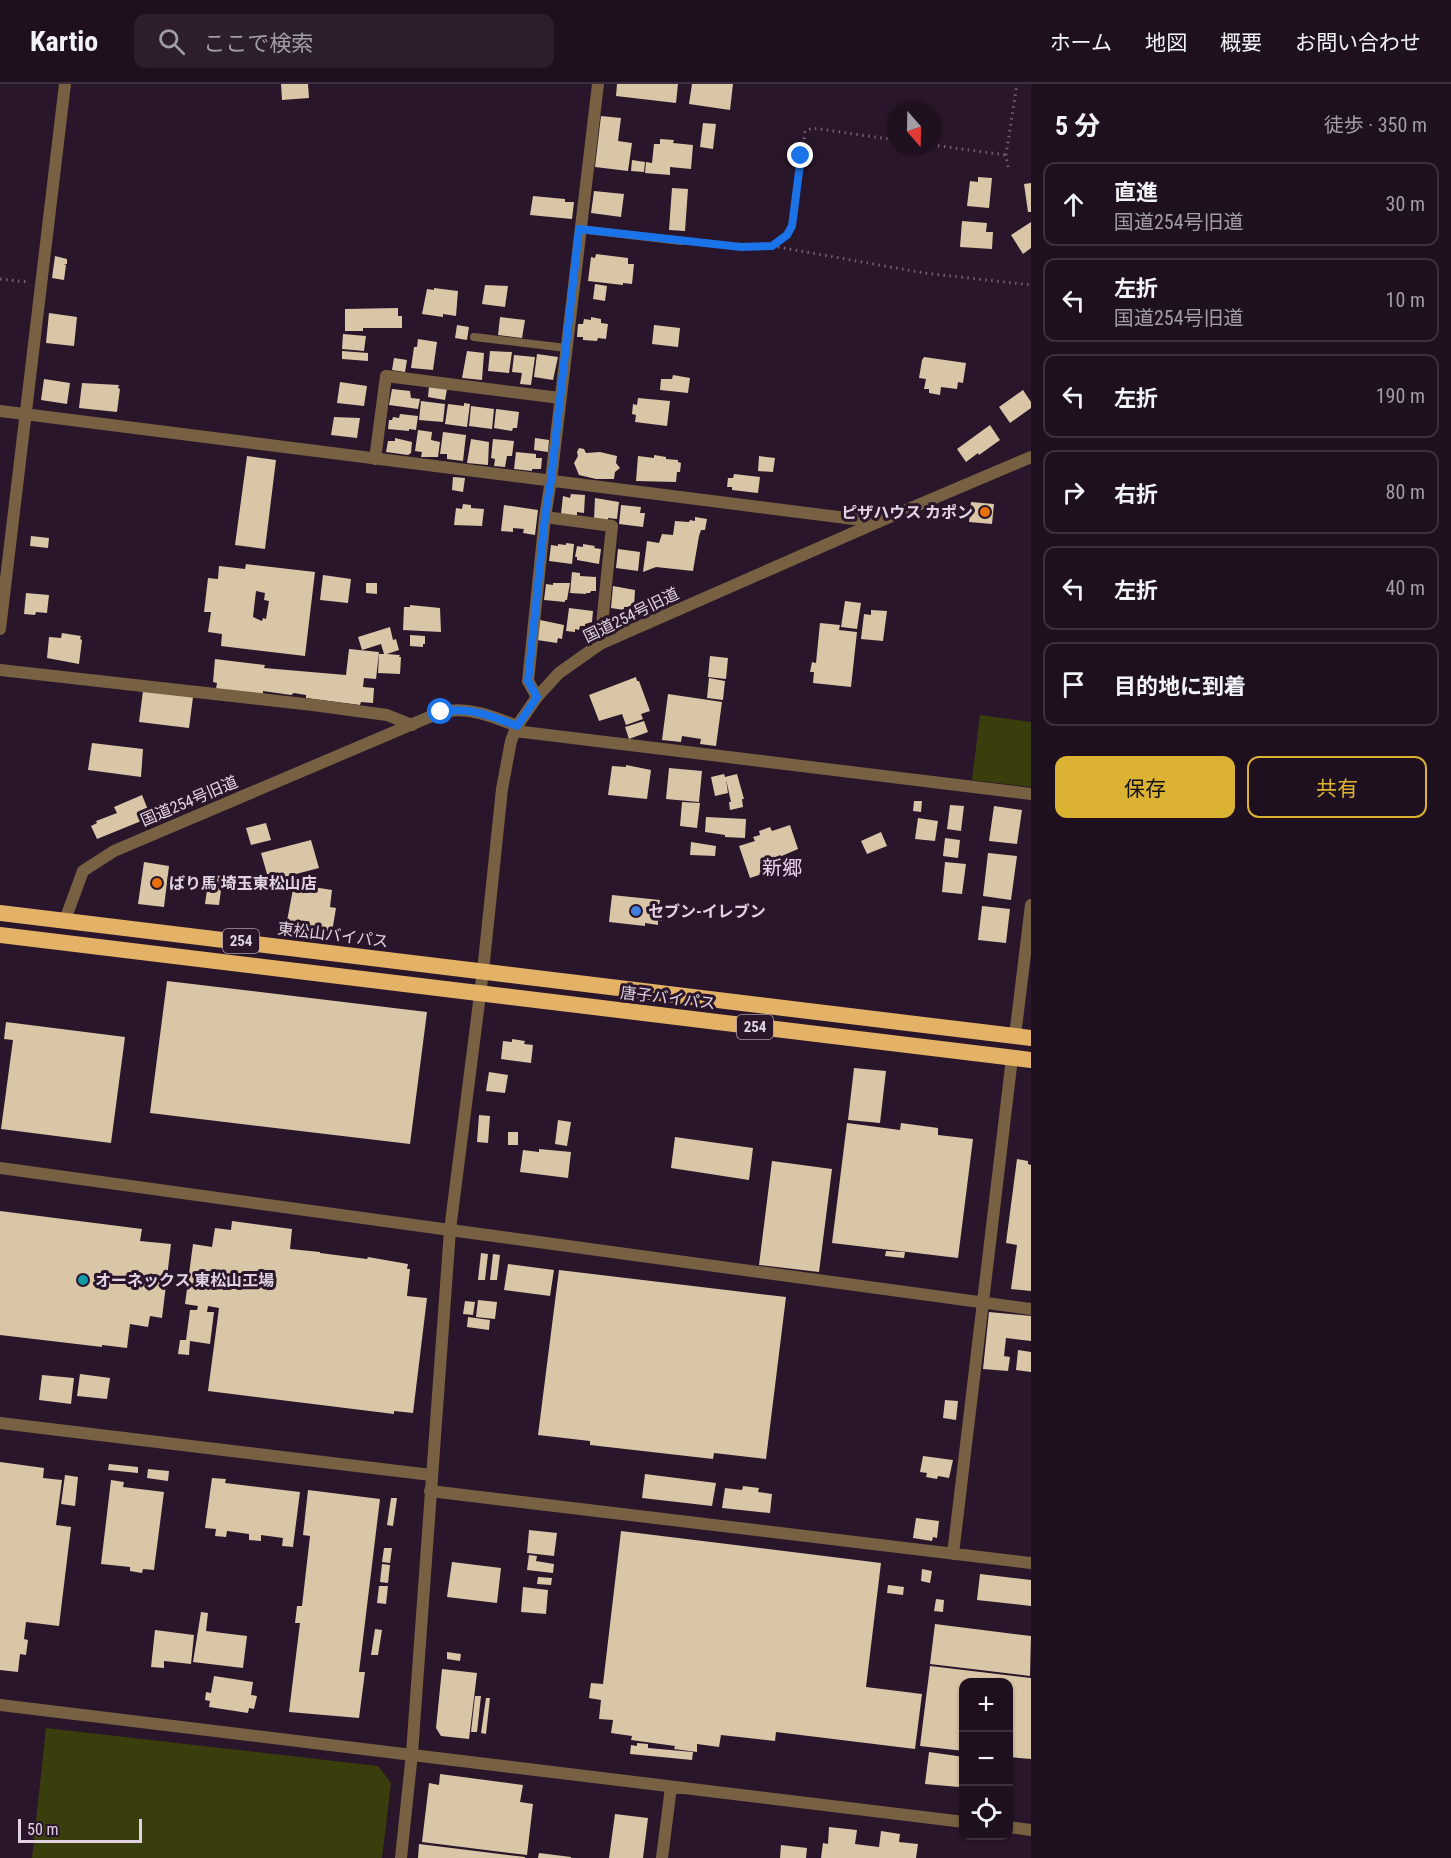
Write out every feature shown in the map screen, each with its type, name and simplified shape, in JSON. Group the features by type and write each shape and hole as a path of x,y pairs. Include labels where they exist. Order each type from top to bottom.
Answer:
{"highway":[{"name":"東松山バイパス","path":"0,913 483,971"},
{"name":"254","path":"0,935 479,994"},
{"name":"唐子バイパス","path":"483,971 1023,1037"},
{"name":"唐子バイパス","path":"479,994 1031,1060"}],"street":[{"path":"0,629 65,84"},
{"path":"537,697 528,681 545,517 598,84"},
{"path":"375,459 386,376 560,398"},
{"path":"0,411 878,522"},
{"name":"国道254号旧道","path":"65,920 83,870 114,851 441,712 454,709 468,710 486,714 516,728 537,697 559,674 600,644 1031,457"},
{"path":"545,517 612,526 600,644"},
{"path":"0,670 387,715 412,725"},
{"path":"401,1858 412,1753 450,1230 483,971 502,789 516,728 1031,794"},
{"path":"1023,1037 1031,905"},
{"path":"953,1554 1012,1058"},
{"path":"0,1168 1031,1309"},
{"path":"0,1424 431,1475"},
{"path":"430,1491 1031,1563"},
{"path":"0,1705 412,1753 959,1822"},
{"path":"662,1858 670,1786"},
{"path":"1013,1828 1031,1830"}],"lane":[{"path":"579,229 681,241"},
{"path":"474,337 566,348"}],"path":[{"path":"1008,167 1006,155 1017,84"},
{"path":"772,246 787,235 792,226 805,132 812,128 887,139"},
{"path":"941,146 1006,155"},
{"path":"681,241 741,247 772,246 924,273 1031,285"},
{"path":"0,279 41,283"}],"green space":[{"path":"980,715 1031,722 1031,787 972,780"},
{"path":"46,1728 378,1766 391,1783 382,1858 32,1858"}],"building":[{"path":"281,84 308,84 309,98 282,100"},
{"path":"617,84 678,84 676,103 616,96"},
{"path":"692,84 733,84 730,110 689,104"},
{"path":"601,116 621,118 618,141 632,143 628,171 595,167"},
{"path":"703,123 716,124 713,149 700,147"},
{"path":"660,139 693,145 691,169 670,167 670,175 645,173 646,162 652,163 654,144 660,144"},
{"path":"632,160 645,162 644,172 631,171"},
{"path":"978,177 992,178 989,208 967,206 970,181 978,182"},
{"path":"1031,183 1031,212 1028,212 1024,184"},
{"path":"672,188 688,189 685,231 669,230"},
{"path":"594,191 624,194 621,217 591,213"},
{"path":"533,196 574,202 572,219 530,215"},
{"path":"962,221 987,223 986,232 993,232 992,249 960,247"},
{"path":"1031,222 1031,248 1023,254 1011,235"},
{"path":"596,254 628,258 628,264 634,264 632,284 588,281 591,257 595,258"},
{"path":"55,256 67,259 67,264 63,265 66,265 64,280 52,278"},
{"path":"595,284 607,286 605,301 593,299"},
{"path":"485,285 508,286 505,307 482,304"},
{"path":"434,288 458,291 456,316 422,314 427,289 434,290"},
{"path":"398,308 398,316 402,316 402,328 363,328 363,331 345,331 345,309"},
{"path":"49,313 77,317 74,346 46,343"},
{"path":"500,317 525,320 522,338 498,335"},
{"path":"591,317 601,319 601,323 608,324 606,339 598,338 597,341 577,337 578,324 583,324 584,319 591,320"},
{"path":"457,325 469,327 467,340 455,338"},
{"path":"654,325 680,328 678,347 652,344"},
{"path":"343,334 366,336 364,351 342,349"},
{"path":"418,339 437,342 433,370 411,368 414,347 417,347"},
{"path":"342,351 368,353 368,361 342,359"},
{"path":"467,351 484,353 482,380 462,378"},
{"path":"490,351 512,352 509,373 488,371"},
{"path":"537,354 558,357 553,380 534,377"},
{"path":"514,355 535,357 531,385 520,384 522,373 512,372"},
{"path":"924,357 966,363 963,383 958,382 957,389 941,387 940,395 929,393 929,389 924,389 926,379 919,378"},
{"path":"394,358 407,360 405,372 392,370"},
{"path":"673,375 690,378 688,393 660,390 661,379 672,379"},
{"path":"44,379 70,383 67,404 41,400"},
{"path":"340,382 367,386 364,406 337,403"},
{"path":"82,383 119,385 117,412 79,408"},
{"path":"429,386 447,389 445,400 428,397"},
{"path":"392,389 410,391 411,398 420,399 418,409 389,405"},
{"path":"1023,390 1031,402 1031,408 1010,423 999,407"},
{"path":"638,398 670,401 667,426 635,422 636,415 632,414 633,404 637,405"},
{"path":"421,401 445,404 443,422 419,420"},
{"path":"464,403 470,404 467,427 445,424 448,404 464,406"},
{"path":"471,406 494,409 492,429 469,426"},
{"path":"496,409 519,412 517,428 513,428 512,431 494,428"},
{"path":"400,414 418,416 416,430 388,429 389,420 393,417 399,418"},
{"path":"334,417 360,418 357,438 331,435"},
{"path":"990,425 1000,440 966,462 957,449"},
{"path":"418,430 432,432 431,440 440,442 438,457 421,457 422,452 415,451"},
{"path":"443,432 466,435 463,461 447,459 447,454 440,454"},
{"path":"395,438 412,442 411,453 408,455 386,452 388,441 395,441"},
{"path":"535,438 549,440 548,452 534,450"},
{"path":"471,439 489,442 488,465 467,463"},
{"path":"493,439 514,441 512,456 507,456 505,467 494,466 495,459 491,458"},
{"path":"579,448 584,449 586,453 600,452 617,456 616,463 620,468 615,472 614,479 596,479 579,475 574,463"},
{"path":"516,452 536,454 536,458 542,458 541,469 532,469 532,471 514,469"},
{"path":"654,455 678,460 681,463 676,482 636,481 638,456 654,458"},
{"path":"247,456 276,460 265,549 235,545"},
{"path":"759,456 775,458 773,472 758,471"},
{"path":"734,474 760,477 758,493 732,490 732,487 727,487 728,478 733,478"},
{"path":"453,477 465,478 463,492 452,490"},
{"path":"571,494 585,495 584,513 577,512 574,516 561,514 563,496 570,498"},
{"path":"595,498 619,502 617,519 594,519"},
{"path":"971,502 994,504 992,524 969,522"},
{"path":"463,504 471,505 471,508 484,509 482,526 454,525 456,508 462,509"},
{"path":"504,505 538,510 535,535 523,533 524,529 513,528 513,532 501,531"},
{"path":"621,505 641,507 640,513 645,513 643,527 619,524"},
{"path":"695,517 707,519 705,530 701,530 699,536 693,571 656,567 643,572 647,541 659,543 662,534 673,535 675,521 695,521"},
{"path":"31,536 49,538 48,548 30,546"},
{"path":"566,543 574,544 572,564 549,561 551,545 566,545"},
{"path":"583,544 601,549 599,564 577,560 575,557 577,546 583,547"},
{"path":"618,549 640,552 638,571 616,568"},
{"path":"246,564 315,572 305,656 221,646 222,634 208,632 211,612 204,612 208,578 218,579 219,566 245,569","holes":["256,591 265,593 264,600 269,601 266,619 263,618 262,621 253,617"]},
{"path":"572,572 580,573 580,576 596,577 596,591 586,594 570,593"},
{"path":"323,575 351,579 348,603 320,600"},
{"path":"366,583 377,583 377,594 366,593"},
{"path":"553,583 570,583 565,602 544,600 546,584 553,585"},
{"path":"613,586 635,590 634,607 624,607 624,610 611,608"},
{"path":"26,593 49,595 47,613 24,614"},
{"path":"845,601 861,603 857,629 841,627"},
{"path":"410,605 440,608 441,632 403,630 404,607 410,607"},
{"path":"569,608 593,611 592,622 580,626 579,630 575,629 575,632 566,631"},
{"path":"871,610 887,611 883,641 861,639 864,614 871,615"},
{"path":"540,620 564,625 562,639 558,638 557,643 537,640"},
{"path":"820,623 840,625 839,630 857,632 851,687 813,683 814,672 810,672 812,662 816,663"},
{"path":"390,627 393,640 396,639 399,650 387,654 400,655 400,674 378,673 379,654 384,654 381,644 362,650 358,637"},
{"path":"62,633 81,636 79,664 47,658 49,637 61,638"},
{"path":"410,635 425,636 423,647 410,646"},
{"path":"349,649 379,652 376,679 364,678 363,687 374,688 373,703 361,702 360,705 306,698 306,695 294,693 291,695 263,691 263,695 216,689 217,683 213,682 215,659 265,665 264,668 346,675"},
{"path":"710,656 728,658 726,679 708,677"},
{"path":"636,677 650,711 641,714 643,719 626,725 622,714 599,721 589,695"},
{"path":"709,678 725,681 723,700 707,698"},
{"path":"143,691 193,697 189,728 139,722"},
{"path":"668,694 722,702 716,746 700,744 701,739 682,736 681,742 662,740"},
{"path":"644,721 648,732 629,739 625,727"},
{"path":"92,743 143,749 141,777 88,770"},
{"path":"626,765 651,770 647,799 608,795 612,766 626,767"},
{"path":"669,768 702,771 699,802 666,799"},
{"path":"724,774 725,777 737,774 744,799 742,799 743,807 730,810 729,802 731,802 726,779 728,793 715,796 711,777"},
{"path":"142,795 151,817 97,839 91,826 97,823 96,821 117,813 114,807"},
{"path":"914,801 922,801 921,812 913,811"},
{"path":"682,802 700,803 697,828 680,826"},
{"path":"950,805 964,806 961,831 947,829"},
{"path":"994,806 1022,810 1017,844 989,841"},
{"path":"706,817 746,819 745,838 725,837 725,835 705,832"},
{"path":"918,818 938,821 935,841 915,839"},
{"path":"266,823 271,840 251,845 246,828"},
{"path":"790,825 798,849 770,861 774,870 750,878 739,846 755,841 753,837 760,835 759,831 770,827 772,831"},
{"path":"881,832 887,846 867,854 861,841"},
{"path":"945,838 960,840 958,858 943,856"},
{"path":"311,840 319,868 269,881 261,853"},
{"path":"691,842 716,846 715,856 690,855"},
{"path":"988,853 1017,856 1011,900 983,896"},
{"path":"144,862 169,866 164,907 138,904"},
{"path":"945,862 966,864 962,894 942,892"},
{"path":"209,875 223,876 219,905 205,904"},
{"path":"294,884 332,890 330,907 336,908 332,932 286,926"},
{"path":"612,895 660,900 659,907 663,907 662,921 658,920 658,925 645,923 645,926 609,922"},
{"path":"982,906 1010,909 1006,943 978,940"},
{"path":"167,981 427,1012 410,1144 150,1113"},
{"path":"6,1022 125,1037 111,1143 1,1129 13,1040 4,1039"},
{"path":"512,1039 533,1045 531,1063 501,1059 503,1041 512,1042"},
{"path":"854,1068 886,1071 880,1123 848,1120"},
{"path":"489,1072 508,1075 505,1093 486,1091"},
{"path":"479,1115 490,1116 488,1143 477,1142"},
{"path":"558,1120 571,1122 567,1146 555,1144"},
{"path":"847,1123 900,1130 901,1123 938,1128 938,1135 973,1139 958,1258 832,1243"},
{"path":"508,1132 518,1132 518,1145 508,1145"},
{"path":"675,1137 753,1148 749,1180 671,1168"},
{"path":"539,1149 571,1152 568,1178 520,1172 523,1150 539,1152"},
{"path":"1017,1159 1028,1161 1031,1165 1031,1291 1011,1289 1017,1245 1006,1243"},
{"path":"772,1161 832,1169 819,1272 759,1265"},
{"name":"オーネックス 東松山工場","path":"0,1211 142,1229 140,1241 171,1244 162,1318 150,1316 148,1327 130,1324 127,1348 0,1335"},
{"path":"232,1221 292,1229 290,1249 367,1259 368,1257 408,1264 407,1269 410,1269 407,1296 427,1298 413,1413 394,1411 394,1414 208,1391 219,1308 208,1306 207,1312 214,1312 210,1344 190,1341 189,1355 178,1354 180,1340 186,1340 190,1310 197,1310 198,1306 185,1304 193,1244 212,1247 215,1228 231,1230"},
{"path":"886,1251 905,1252 904,1258 885,1256"},
{"path":"481,1253 488,1254 485,1280 478,1280"},
{"path":"493,1254 500,1255 497,1280 490,1280"},
{"path":"508,1264 554,1270 550,1296 504,1290"},
{"path":"559,1270 786,1297 766,1459 714,1453 713,1459 590,1445 590,1441 538,1435"},
{"path":"478,1300 497,1302 495,1319 476,1317"},
{"path":"465,1301 475,1302 473,1315 463,1314"},
{"path":"989,1312 1031,1316 1031,1341 1006,1338 1004,1356 1010,1357 1008,1371 983,1369"},
{"path":"468,1317 490,1320 489,1330 467,1327"},
{"path":"1018,1350 1031,1352 1031,1372 1016,1370"},
{"path":"80,1374 110,1378 107,1399 77,1396"},
{"path":"42,1375 74,1378 71,1404 39,1400"},
{"path":"945,1400 958,1401 956,1420 943,1418"},
{"path":"923,1456 953,1460 949,1478 926,1477 927,1473 920,1472"},
{"path":"0,1462 44,1468 43,1478 62,1480 56,1525 71,1527 59,1626 26,1622 24,1639 28,1640 26,1655 20,1654 18,1672 0,1670"},
{"path":"109,1464 138,1467 138,1473 108,1470"},
{"path":"148,1469 169,1471 168,1481 147,1478"},
{"path":"645,1474 716,1483 712,1506 642,1498"},
{"path":"65,1475 78,1477 75,1506 61,1504"},
{"path":"212,1478 226,1479 225,1483 300,1492 293,1547 282,1546 283,1538 261,1535 261,1541 249,1540 249,1534 227,1531 226,1537 215,1536 216,1529 205,1528"},
{"path":"111,1480 124,1482 123,1487 164,1492 154,1570 143,1569 142,1573 130,1571 130,1567 101,1564"},
{"path":"743,1486 759,1488 758,1492 772,1494 770,1513 722,1508 725,1488 742,1490"},
{"path":"308,1490 380,1499 359,1672 365,1672 359,1718 289,1712 300,1623 295,1623 297,1606 302,1606 310,1536 303,1535"},
{"path":"391,1498 397,1498 393,1526 387,1525"},
{"path":"916,1518 939,1521 937,1538 933,1537 932,1541 913,1538"},
{"path":"529,1530 557,1533 554,1556 527,1553"},
{"path":"621,1531 881,1563 866,1687 922,1694 915,1749 776,1732 775,1741 721,1735 719,1747 697,1744 697,1752 674,1749 675,1746 631,1740 632,1736 611,1733 613,1720 599,1719 601,1700 589,1698 591,1683 603,1684"},
{"path":"384,1548 392,1548 390,1563 382,1562"},
{"path":"529,1555 537,1556 536,1561 554,1564 553,1573 527,1570"},
{"path":"452,1562 501,1568 497,1603 447,1597"},
{"path":"382,1564 390,1565 388,1583 380,1582"},
{"path":"922,1569 932,1571 930,1583 921,1581"},
{"path":"980,1574 1031,1580 1031,1606 977,1600"},
{"path":"538,1577 552,1578 551,1585 537,1584"},
{"path":"888,1585 904,1587 903,1595 887,1593"},
{"path":"379,1586 388,1586 386,1604 377,1603"},
{"path":"523,1587 548,1590 546,1614 521,1612"},
{"path":"936,1599 944,1600 943,1612 934,1611"},
{"path":"201,1612 208,1613 206,1631 247,1636 243,1668 193,1662"},
{"path":"935,1624 1031,1636 1030,1676 930,1664"},
{"path":"375,1629 382,1630 378,1655 371,1655"},
{"path":"155,1630 194,1635 191,1664 164,1661 164,1668 151,1667"},
{"path":"447,1652 461,1654 460,1661 447,1659"},
{"path":"930,1666 1031,1678 1031,1759 1013,1757 1013,1678 959,1678 959,1750 920,1746"},
{"path":"442,1669 477,1673 469,1739 441,1736 436,1728"},
{"path":"214,1676 253,1682 251,1695 257,1696 254,1709 249,1708 248,1713 209,1707 210,1701 205,1700 206,1692 211,1693"},
{"path":"475,1696 481,1696 477,1732 471,1732"},
{"path":"486,1698 490,1698 486,1734 481,1733"},
{"path":"637,1743 648,1744 648,1748 693,1752 692,1760 630,1754 631,1745 637,1746"},
{"path":"929,1752 959,1756 959,1787 925,1784"},
{"path":"440,1774 523,1785 520,1802 533,1804 527,1855 422,1842 429,1783 439,1785"},
{"path":"615,1814 648,1818 643,1858 609,1858"},
{"path":"829,1827 857,1830 855,1844 879,1847 881,1831 900,1834 899,1842 918,1844 916,1858 821,1858 823,1843 828,1844"},
{"path":"419,1844 525,1857 525,1858 418,1858"},
{"path":"781,1845 807,1848 806,1858 780,1858"},
{"path":"539,1853 571,1857 571,1858 538,1858"}],"place":[{"name":"ピザハウス カポン","path":"985,512"},
{"name":"ばり馬 埼玉東松山店","path":"157,883"},
{"name":"セブン-イレブン","path":"636,911"},
{"name":"オーネックス 東松山工場","path":"83,1280"}],"district":[{"name":"新郷","path":"782,868"}],"route":[{"path":"441,712 454,709 468,710 517,726 537,697 528,681 579,229 741,247 772,246 787,235 792,226 801,156"}]}
